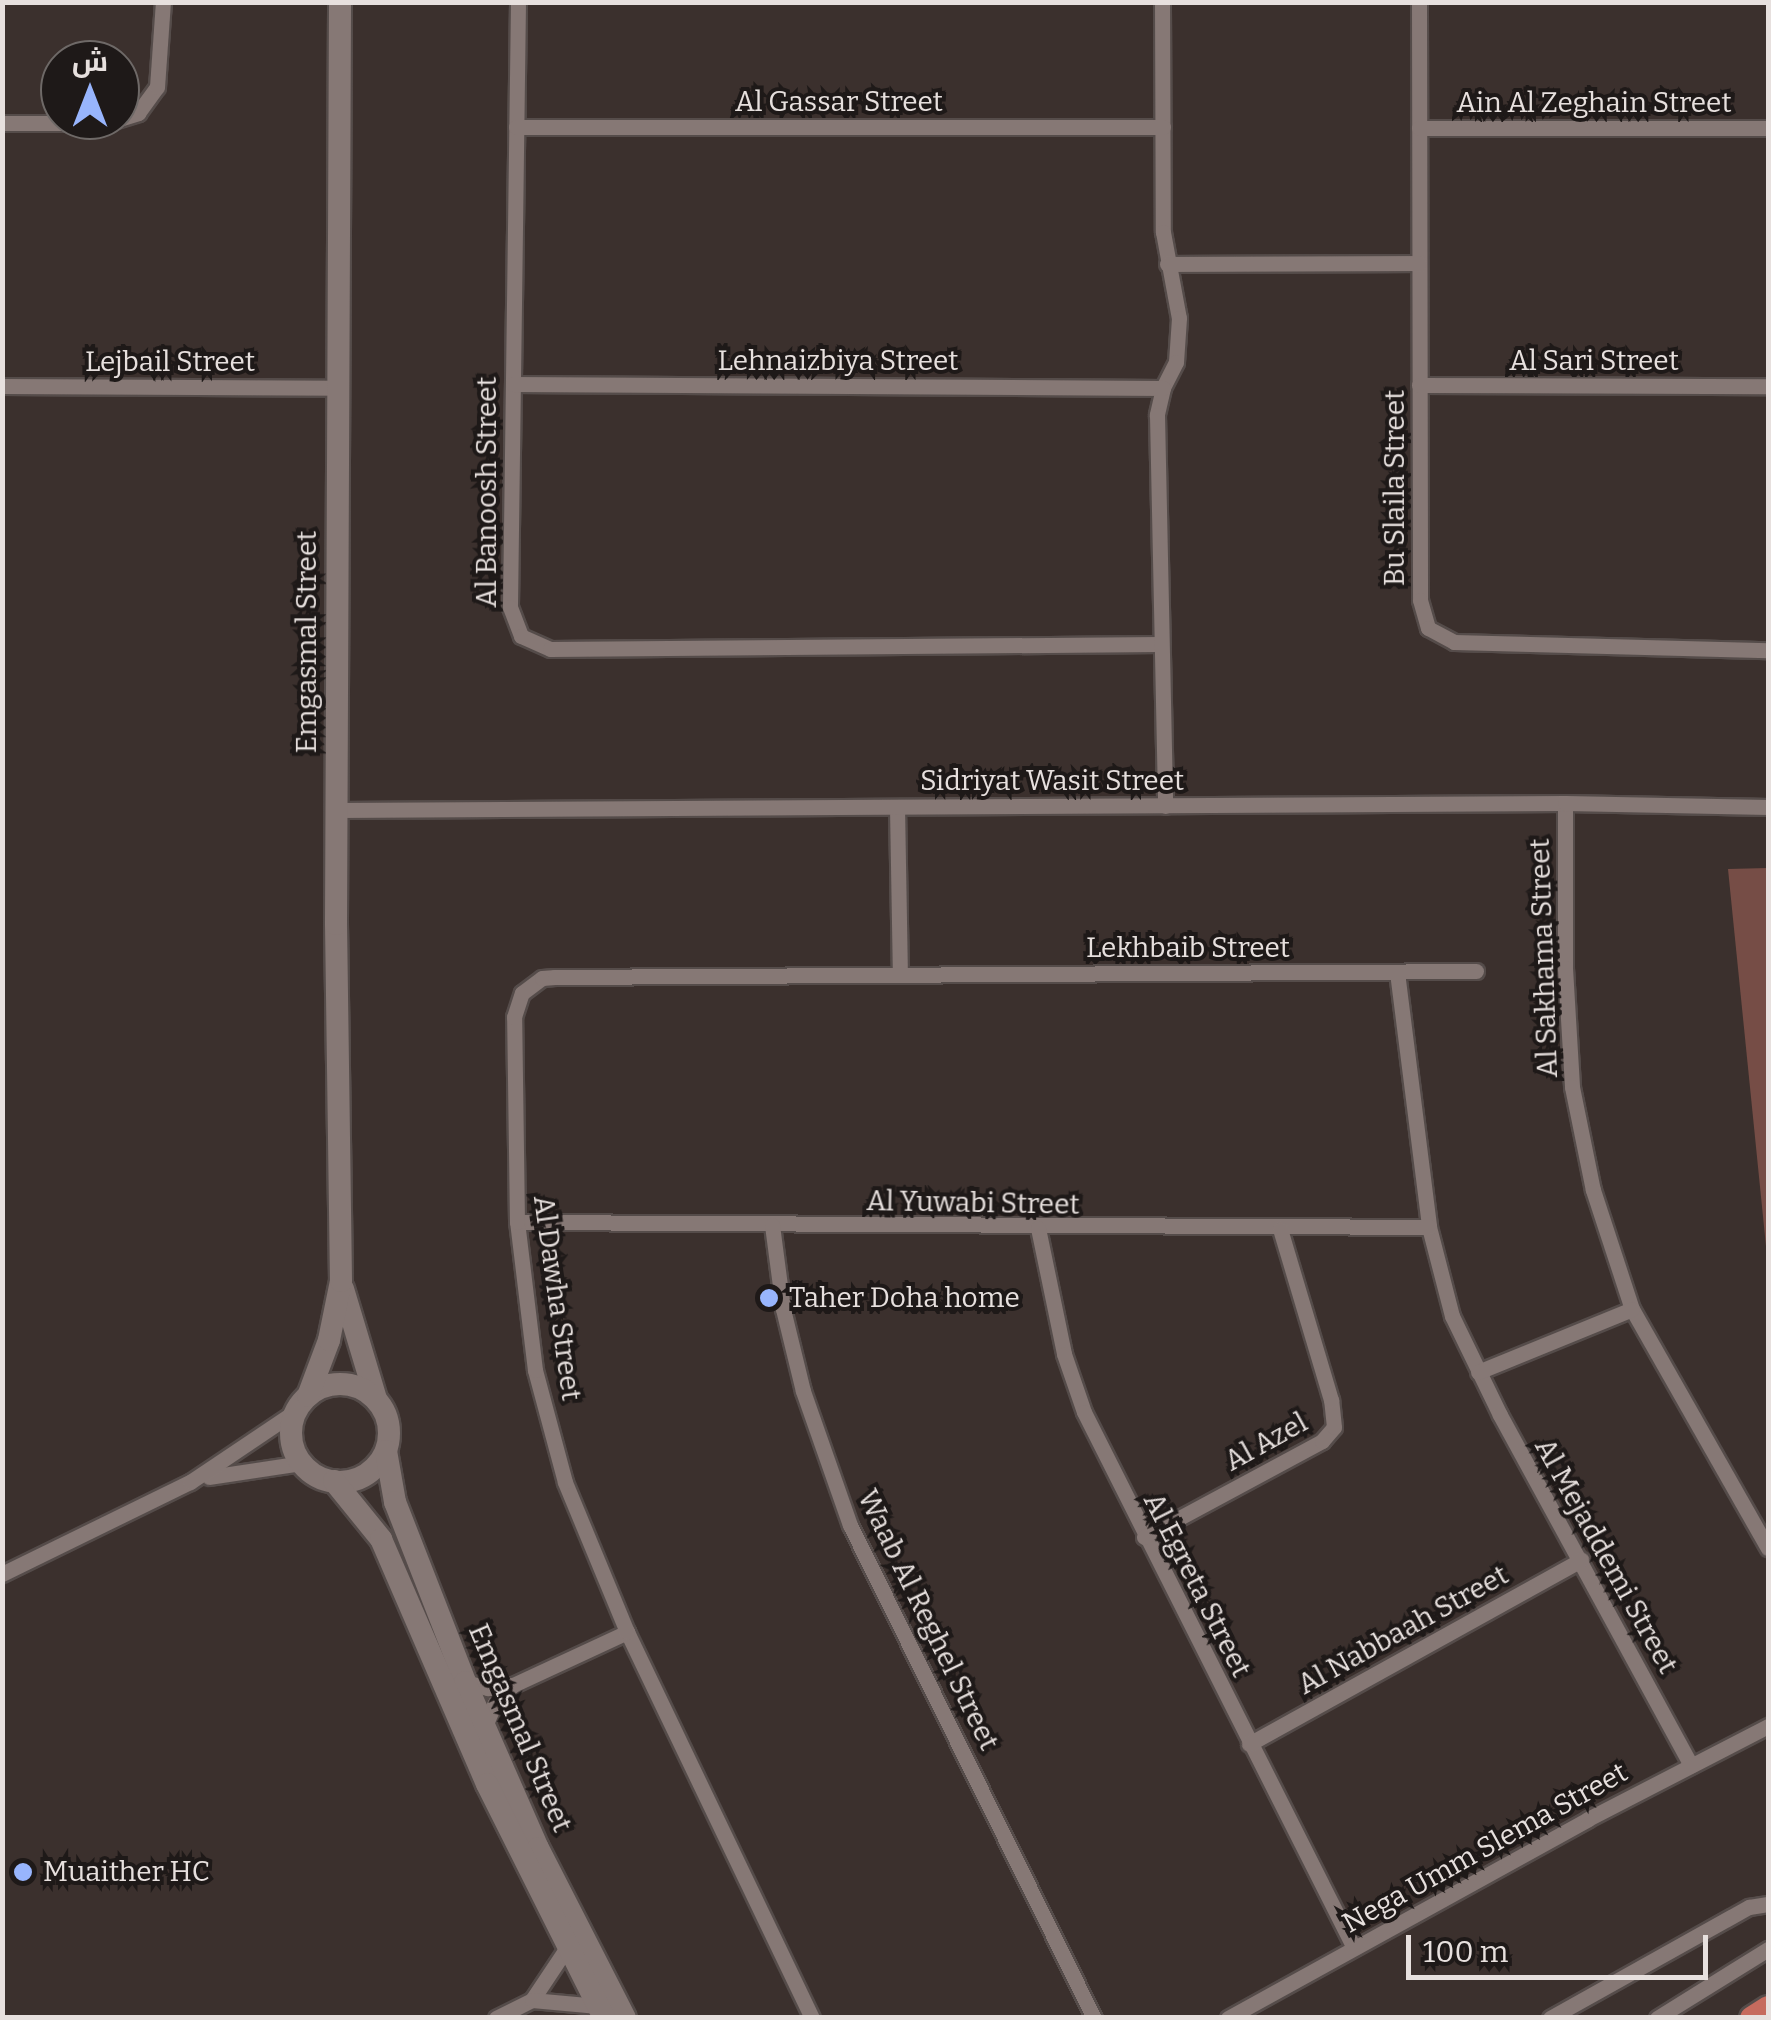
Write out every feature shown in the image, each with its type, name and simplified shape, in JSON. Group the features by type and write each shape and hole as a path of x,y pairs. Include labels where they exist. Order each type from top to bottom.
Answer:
{"main road":[{"path":"1752,2018 1768,2008"}],"street":[{"path":"2,123 106,123 138,113 158,87 163,2"},
{"name":"Emgasmal Street","path":"302,1403 328,1340 341,1281 337,810 340,2"},
{"name":"Al Banoosh Street","path":"518,2 510,618 521,636 539,647 1160,644"},
{"path":"1162,2 1167,264 1176,298 1179,342 1157,415 1165,806"},
{"name":"Bu Slaila Street","path":"1419,2 1420,600 1428,628 1440,638 1454,642 1768,650"},
{"name":"Al Gassar Street","path":"516,127 1163,127"},
{"name":"Ain Al Zeghain Street","path":"1419,128 1768,128"},
{"path":"1167,264 1419,263"},
{"name":"Lehnaizbiya Street","path":"512,384 1163,388"},
{"name":"Al Sari Street","path":"1419,385 1768,386"},
{"name":"Lejbail Street","path":"2,386 338,388"},
{"name":"Sidriyat Wasit Street","path":"337,810 1565,803 1768,807"},
{"name":"Al Sakhama Street","path":"1565,803 1564,968 1572,1087 1593,1190 1632,1308 1768,1548"},
{"path":"897,807 900,975"},
{"name":"Lekhbaib Street","path":"514,1017 516,1004 531,984 555,977 1476,971"},
{"name":"Al Mejaddemi Street","path":"1396,972 1429,1227 1452,1316 1478,1372 1691,1765"},
{"name":"Al Dawha Street","path":"514,1017 517,1222 535,1370 564,1482 627,1632 812,2018"},
{"name":"Al Yuwabi Street","path":"517,1222 1280,1230 1429,1227"},
{"name":"Waab Al Reghel Street","path":"772,1226 783,1309 803,1391 850,1525 1094,2018"},
{"name":"Al Egreta Street","path":"1038,1228 1060,1339 1079,1398 1144,1538 1354,1948"},
{"name":"Al Azel","path":"1144,1538 1322,1441 1334,1426 1331,1400 1280,1230"},
{"name":"Emgasmal Street","path":"341,1281 376,1399"},
{"path":"1478,1372 1632,1308"},
{"path":"2,1574 190,1482 302,1403 342,1384 361,1388 376,1399 390,1432 386,1451 365,1475 334,1481 302,1463 293,1447 302,1403"},
{"name":"Emgasmal Street","path":"386,1451 395,1502 464,1682 538,1848 625,2018"},
{"path":"190,1482 228,1471 302,1463"},
{"name":"Emgasmal Street","path":"334,1481 381,1539 487,1784 601,2012"},
{"name":"Al Nabbaah Street","path":"1249,1744 1581,1560"},
{"path":"464,1682 488,1688 512,1685 627,1632"},
{"path":"485,1726 495,1703 512,1685"},
{"name":"Nega Umm Slema Street","path":"1228,2018 1768,1726"},
{"path":"1550,2018 1750,1907 1768,1904"},
{"path":"496,2018 532,2000 568,1946"},
{"path":"1657,2018 1768,1949"},
{"path":"532,2000 601,2012"}],"shaded area":[{"path":"1768,868 1768,1266 1728,869"}],"place":[{"name":"Taher Doha home","path":"769,1298"},
{"name":"Muaither HC","path":"23,1872"}]}
